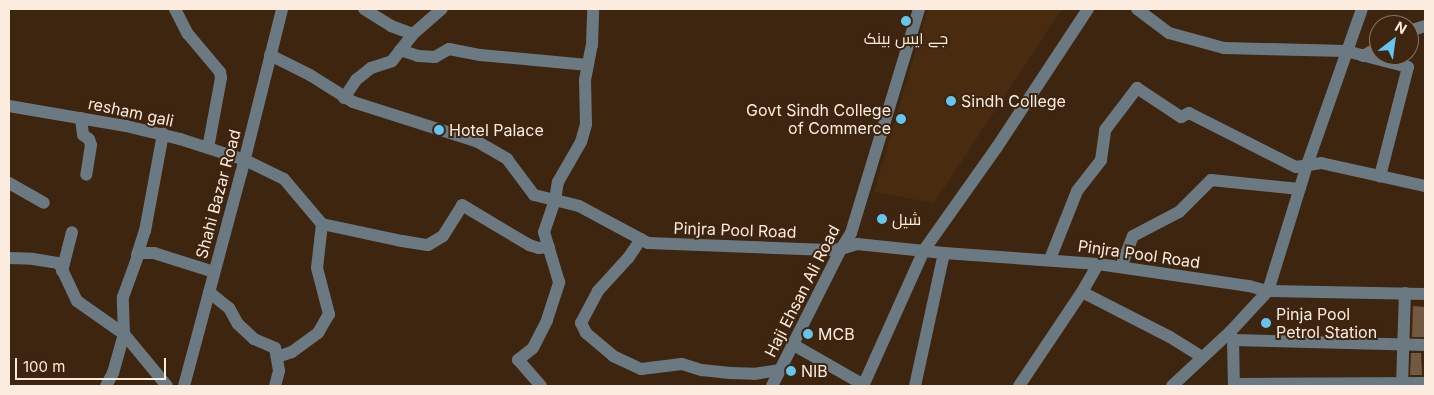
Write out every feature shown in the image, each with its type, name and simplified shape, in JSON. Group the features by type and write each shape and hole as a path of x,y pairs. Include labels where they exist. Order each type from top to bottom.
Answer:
{"street":[{"path":"175,9 188,34 220,72 221,78 208,148"},
{"name":"Shahi Bazar Road","path":"184,386 245,160 282,9"},
{"path":"364,9 391,26 413,34"},
{"path":"344,98 356,80 371,68 392,61 413,34 442,9"},
{"path":"541,386 518,360 533,348 547,320 559,282 544,232 555,200 558,182 581,142 586,124 585,80 592,45 594,9"},
{"name":"Haji Ehsan Ali Road","path":"772,386 840,250 851,233 919,9"},
{"path":"792,344 863,386 924,250 997,147 1088,9"},
{"path":"1137,9 1169,33 1224,48 1346,51 1408,68 1380,176"},
{"path":"1172,386 1202,358 1232,336 1268,291 1307,164 1362,9"},
{"path":"400,50 418,56 435,58 449,50 480,55 588,65"},
{"path":"1363,56 1369,53"},
{"name":"Pinjra Pool Road","path":"270,55 310,75 344,98 478,142 507,159 534,195 578,206 648,242 840,250 857,244 944,253 1050,259 1098,264 1250,286 1268,291 1425,294"},
{"path":"1050,259 1078,191 1102,160 1105,130 1137,88 1181,117 1189,113 1296,166 1320,163 1425,186"},
{"name":"resham gali","path":"9,106 163,134 245,160 284,179 322,224"},
{"path":"82,118 83,135 89,139 91,145 86,175"},
{"path":"106,386 113,373 124,334 123,297 145,232 163,134"},
{"path":"1121,267 1133,236 1179,212 1211,180 1300,189"},
{"path":"9,183 44,203"},
{"path":"277,357 292,352 318,333 329,314 317,268 322,224 428,245 443,236 462,206 529,245 539,248 549,247"},
{"path":"62,271 72,232"},
{"path":"641,239 628,258 598,291 581,323 586,333 613,356 642,369 682,364 702,370 730,373 754,374 780,370"},
{"path":"137,255 140,253 154,253 214,272"},
{"path":"915,386 944,253"},
{"path":"9,258 56,261 77,301 124,334 167,386"},
{"path":"1019,386 1082,292 1098,264"},
{"path":"209,292 229,308 238,324 254,339 275,348 279,370 275,386"},
{"path":"1082,292 1170,337 1202,358"},
{"path":"1402,385 1405,293"},
{"path":"1232,336 1425,345"},
{"path":"1232,336 1234,385 1425,384"},
{"path":"526,370 528,386"}],"shaded area":[{"name":"Sindh College","path":"928,9 1062,9 934,203 874,192"}],"building":[{"path":"1413,306 1425,307 1425,337 1412,337"},
{"path":"1411,353 1421,353 1422,375 1410,375"}],"place":[{"name":"جے ایس بینک","path":"906,21"},
{"name":"Sindh College","path":"951,101"},
{"name":"Govt Sindh College of Commerce","path":"901,119"},
{"name":"Hotel Palace","path":"439,130"},
{"name":"شیل","path":"882,219"},
{"name":"Pinja Pool Petrol Station","path":"1266,323"},
{"name":"MCB","path":"808,334"},
{"name":"NIB","path":"791,371"}]}
